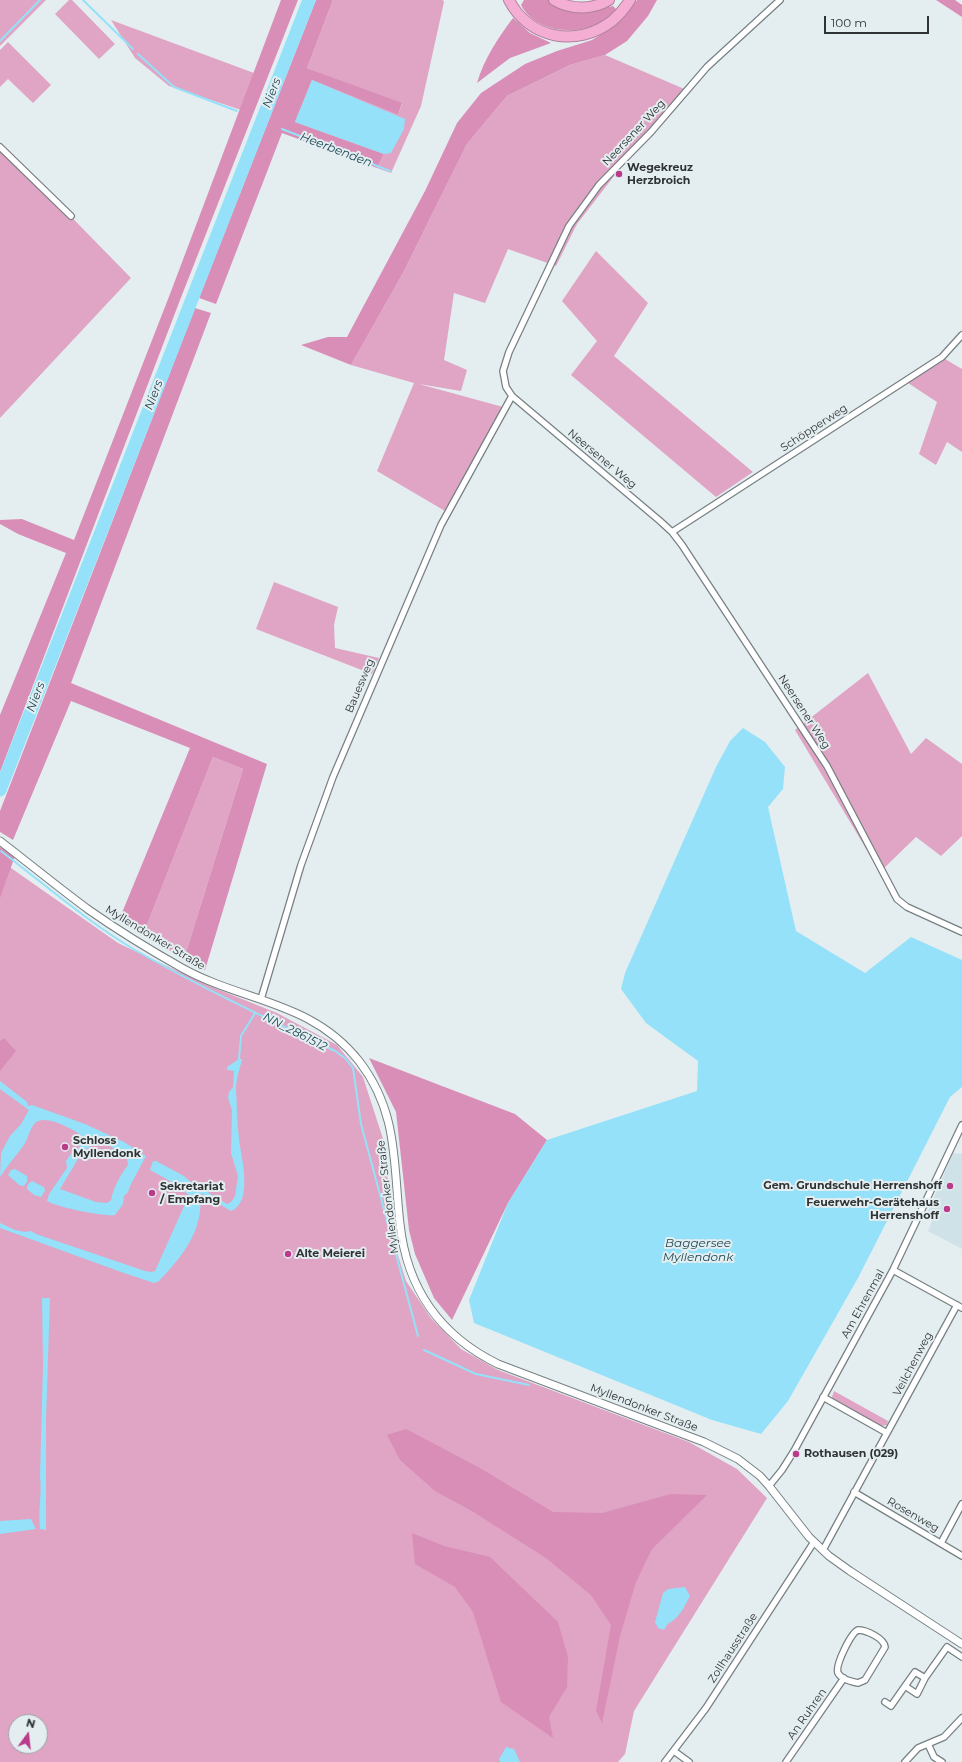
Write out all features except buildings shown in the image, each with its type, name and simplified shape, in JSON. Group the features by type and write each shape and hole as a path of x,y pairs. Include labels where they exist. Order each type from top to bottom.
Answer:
{"highway":[{"path":"509,0 514,10 528,24 545,33 564,37 583,36 598,30 612,21 630,0"},
{"path":"554,0 567,6 584,8 600,5 609,0"}],"street":[{"name":"Neersener Weg","path":"780,0 707,67 651,132 599,185 569,226 509,352 503,371 506,387 512,396 672,532 710,587 827,766 897,900 907,907 962,932"},
{"path":"0,147 71,216"},
{"name":"Schöpperweg","path":"672,532 942,357 962,335"},
{"name":"Bauesweg","path":"261,999 301,865 333,777 441,525 512,396"},
{"name":"Myllendonker Straße","path":"0,841 72,897 134,940 202,979 286,1007 306,1017 335,1036 357,1059 375,1087 386,1113 393,1140 400,1226 406,1258 423,1297 432,1311 450,1331 477,1352 498,1364 727,1452 749,1466 769,1486 814,1542 842,1566 962,1644"},
{"name":"Am Ehrenmal","path":"769,1486 787,1463 893,1270 962,1126"},
{"path":"893,1270 959,1307"},
{"name":"Veilchenweg","path":"823,1550 887,1433 959,1307"},
{"path":"823,1398 887,1433"},
{"name":"Rosenweg","path":"854,1492 962,1556"},
{"path":"941,1543 962,1504"},
{"name":"Zollhausstraße","path":"665,1762 706,1708 814,1542"},
{"path":"862,1630 884,1642 884,1651 863,1681 858,1683 844,1678 838,1673 838,1667 854,1632 862,1630"},
{"path":"905,1686 917,1694 924,1678 947,1647 962,1657"},
{"path":"885,1702 891,1706 915,1672 924,1678"},
{"name":"An Ruhren","path":"786,1762 844,1678"},
{"path":"905,1762 916,1749 944,1738 962,1718"},
{"path":"928,1744 934,1757 942,1762"},
{"path":"674,1751 690,1762"}],"shaded area":[{"path":"0,0 46,0 0,46"},
{"path":"69,0 72,0 115,44 99,59 55,14"},
{"path":"281,0 298,0 180,300 0,772 0,715 66,553 18,534 0,524 0,520 22,519 74,540 170,294"},
{"path":"316,0 333,0 307,68 402,103 398,115 312,80 295,122 384,154 377,168 282,133 216,304 199,298"},
{"path":"333,0 443,0 444,2 421,106 391,173 377,168 384,154 295,122 312,80 398,115 402,104 307,68"},
{"path":"524,0 549,0 598,9 613,6 617,10 602,22 592,26 581,29 557,29 536,21 527,14 521,5"},
{"path":"637,0 657,0 648,16 627,41 605,55 570,65 507,96 467,144 403,273 351,365 301,345 328,337 347,337 425,191 457,123 481,93 525,64 557,51 592,40 616,25"},
{"path":"936,0 955,0 962,5 962,17"},
{"path":"513,18 530,33 551,43 510,58 477,83 483,66 492,49"},
{"path":"111,20 254,73 241,110 169,86 135,58"},
{"path":"8,42 51,85 33,103 8,79 0,87 0,50"},
{"path":"605,55 689,91 628,158 577,224 556,266 508,249 485,303 454,293 444,360 467,370 461,391 419,384 503,407 445,511 377,471 414,383 351,365 403,273 467,144 507,96 570,65"},
{"path":"0,144 131,278 0,418"},
{"path":"596,251 648,303 614,356 753,472 716,497 571,375 597,341 562,301"},
{"path":"195,308 211,313 71,683 267,764 205,970 184,959 243,769 213,757 143,935 119,920 190,748 71,701 13,840 0,832 0,811"},
{"path":"945,359 962,369 962,452 947,442 936,465 919,454 937,402 908,383"},
{"path":"274,582 338,607 334,625 335,648 379,658 372,674 256,629"},
{"path":"868,673 911,754 926,738 962,764 962,836 941,856 916,837 880,872 795,730"},
{"path":"213,757 243,769 184,959 143,935"},
{"path":"0,847 15,856 0,898"},
{"path":"1,861 118,943 207,985 277,1013 337,1045 363,1077 385,1145 392,1236 406,1281 431,1318 461,1349 498,1370 689,1442 737,1469 767,1498 634,1711 625,1754 618,1762 0,1762"},
{"path":"4,1038 16,1051 0,1071 0,1041"},
{"path":"369,1058 515,1114 547,1140 508,1203 452,1320 434,1298 415,1254 409,1230 396,1112"},
{"name":"Gem. Grundschule Herrenshoff","path":"953,1153 962,1154 962,1249 928,1231 932,1221 925,1218"},
{"path":"834,1391 888,1421 887,1425 881,1426 834,1400 832,1397"},
{"path":"406,1429 480,1468 553,1512 602,1513 671,1494 707,1495 652,1549 636,1582 620,1636 602,1723 596,1711 611,1625 591,1595 546,1558 472,1511 435,1491 400,1460 387,1435"},
{"path":"412,1533 444,1546 490,1557 558,1622 568,1657 567,1687 549,1717 553,1738 501,1702 473,1612 455,1587 415,1564"}],"water":[{"path":"312,80 405,119 404,129 391,153 384,154 295,122"},
{"name":"Baggersee Myllendonk","path":"743,728 765,742 785,767 783,789 768,807 796,931 865,973 911,937 962,960 962,1087 950,1097 858,1278 788,1401 761,1434 712,1420 474,1323 469,1300 508,1203 547,1140 697,1091 698,1061 646,1023 621,989 625,973 716,767 730,741"},
{"path":"239,1059 242,1059 236,1089 238,1133 244,1178 242,1198 238,1206 231,1211 202,1194 200,1195 199,1220 190,1242 176,1262 159,1281 154,1283 121,1272 0,1228 0,1223 15,1230 25,1232 31,1231 145,1271 155,1271 189,1195 170,1181 150,1170 153,1161 156,1161 184,1176 192,1183 200,1186 227,1204 231,1202 235,1196 238,1176 231,1153 232,1110 228,1098 229,1092 233,1087 234,1071 227,1070 227,1067"},
{"path":"0,1081 27,1102 28,1106 32,1105 85,1124 124,1142 146,1156 128,1192 124,1196 123,1204 115,1215 81,1211 47,1201 49,1194 67,1168 66,1161 72,1152 75,1154 85,1138 61,1124 46,1120 40,1120 35,1123 24,1145 0,1177 1,1153 10,1136 21,1124 29,1110 0,1089","holes":["97,1137 127,1158 128,1165 118,1181 111,1200 107,1203 96,1202 60,1189 84,1149 90,1148 88,1142 90,1139"]},
{"path":"15,1169 27,1176 27,1182 24,1186 19,1185 8,1175 11,1170"},
{"path":"32,1181 44,1187 45,1191 41,1197 34,1195 27,1189 28,1184"},
{"path":"42,1298 50,1298 46,1419 46,1530 40,1529 43,1366"},
{"path":"31,1519 36,1529 0,1534 0,1521"},
{"path":"685,1587 690,1596 682,1611 668,1624 664,1630 658,1628 655,1622 663,1593 668,1589"},
{"path":"506,1747 514,1749 520,1762 500,1762 499,1759"}],"waterway":[{"path":"0,41 40,0"},
{"path":"83,0 133,49"},
{"name":"Niers","path":"0,790 309,0"},
{"path":"138,54 174,87 237,111"},
{"name":"Heerbenden","path":"282,129 390,171"},
{"name":"NN_2861512","path":"1,851 100,928 135,950 209,990 335,1051 345,1058 353,1068 361,1124 418,1336"},
{"path":"239,1059 241,1036 255,1013"},
{"name":"NN_2861512","path":"424,1350 476,1374 529,1385"}],"place":[{"name":"Wegekreuz Herzbroich","path":"619,174"},
{"name":"Schloss Myllendonk","path":"65,1147"},
{"name":"Gem. Grundschule Herrenshoff","path":"950,1186"},
{"name":"Sekretariat / Empfang","path":"152,1193"},
{"name":"Feuerwehr-Gerätehaus Herrenshoff","path":"947,1209"},
{"name":"Alte Meierei","path":"288,1254"},
{"name":"Rothausen (029)","path":"796,1454"}]}
